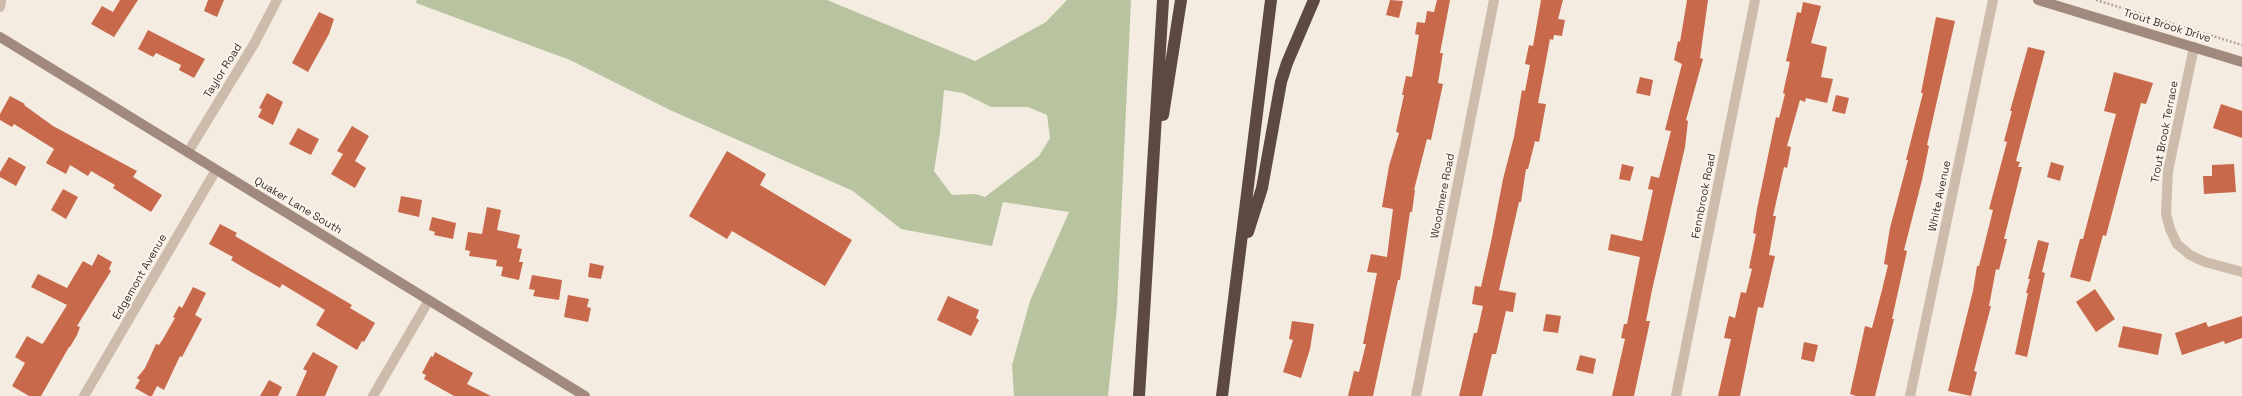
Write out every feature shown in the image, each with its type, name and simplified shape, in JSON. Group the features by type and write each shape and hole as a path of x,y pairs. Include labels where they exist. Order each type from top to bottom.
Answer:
{"highway":[{"path":"1139,396 1163,0"},
{"path":"1154,156 1166,101 1181,0"},
{"path":"1222,396 1271,0"},
{"path":"1240,257 1262,188 1285,69 1296,39 1314,0"}],"main road":[{"name":"Trout Brook Drive","path":"2038,0 2242,62"},
{"name":"Quaker Lane South","path":"0,37 585,396"}],"street":[{"path":"0,7 1,0"},
{"name":"Taylor Road","path":"188,152 254,44 277,0"},
{"name":"Woodmere Road","path":"1416,396 1494,0"},
{"name":"Fennbrook Road","path":"1676,396 1755,0"},
{"name":"White Avenue","path":"1910,396 1993,0"},
{"name":"Trout Brook Terrace","path":"2194,47 2168,171 2166,214 2170,229 2177,244 2190,255 2205,262 2242,272"},
{"name":"Edgemont Avenue","path":"84,396 216,170"},
{"path":"373,396 429,300"}],"path":[{"path":"2096,0 2242,45"}],"green space":[{"path":"417,0 827,0 975,61 1046,22 1067,0 1131,0 1117,307 1108,396 1014,396 1012,365 1030,301 1069,212 1003,202 992,246 901,229 853,191 670,110 570,60 416,3","holes":["944,90 963,93 991,107 1028,107 1047,115 1050,138 1039,156 985,197 976,194 952,195 934,171 940,133"]}],"building":[{"path":"120,0 138,0 114,37 91,24 102,6 113,12"},
{"path":"208,0 224,0 217,17 204,11"},
{"path":"1390,0 1403,1 1399,18 1386,15"},
{"path":"1437,0 1450,0 1440,53 1443,53 1438,83 1443,84 1431,140 1427,139 1414,190 1412,212 1410,212 1400,280 1398,280 1373,396 1348,396 1354,371 1359,372 1366,344 1363,344 1377,273 1367,272 1371,254 1387,257 1393,209 1382,207 1389,166 1399,133 1396,132 1404,95 1402,95 1406,76 1412,77 1419,35 1415,34 1417,22 1425,23 1427,11 1434,12"},
{"path":"1541,0 1563,0 1558,19 1565,20 1562,36 1554,35 1553,40 1550,39 1538,103 1546,104 1539,142 1535,141 1528,169 1526,169 1521,202 1519,202 1499,290 1516,293 1513,312 1506,311 1496,354 1492,354 1482,396 1459,396 1474,333 1477,333 1483,306 1472,304 1475,286 1481,287 1503,179 1514,137 1522,90 1525,91 1530,65 1525,64 1529,45 1533,46"},
{"path":"1687,0 1708,0 1700,58 1703,59 1686,120 1688,121 1685,147 1652,290 1646,321 1650,321 1634,396 1612,396 1625,339 1621,338 1624,324 1627,324 1640,257 1608,250 1611,234 1642,241 1653,190 1648,189 1651,176 1659,178 1671,131 1665,130 1682,64 1674,60 1678,41 1680,42"},
{"path":"1803,2 1821,6 1811,43 1827,47 1821,77 1833,79 1827,103 1806,98 1805,102 1800,100 1787,146 1791,147 1787,168 1784,167 1773,216 1776,216 1769,255 1775,256 1763,308 1758,307 1740,396 1718,396 1731,339 1724,338 1729,316 1735,318 1741,292 1746,293 1752,269 1749,268 1756,234 1753,233 1757,209 1776,117 1779,118 1785,94 1783,93 1790,62 1786,61 1797,12 1801,13"},
{"path":"319,12 334,19 329,34 308,72 292,63"},
{"path":"1936,17 1955,21 1927,145 1929,146 1922,180 1904,250 1907,251 1892,319 1894,319 1875,396 1856,396 1850,394 1865,326 1872,328 1888,265 1884,264 1890,228 1908,160 1906,160 1923,93 1921,93"},
{"path":"148,30 205,59 194,78 179,70 181,65 156,53 153,57 138,49"},
{"path":"2028,47 2045,51 2016,161 2020,162 2018,167 2022,167 2004,239 2007,239 1999,270 1996,269 1989,306 1991,306 1974,371 1977,372 1971,396 1948,391 1973,291 1977,266 1979,266 1993,210 1989,209 2007,142 2004,141 2012,111 2010,111"},
{"path":"2114,72 2153,83 2146,104 2141,103 2106,236 2103,235 2090,282 2070,277 2080,239 2083,239 2116,114 2104,111"},
{"path":"1640,77 1653,80 1650,96 1636,93"},
{"path":"267,93 283,102 273,125 258,117 262,109 259,108"},
{"path":"1836,95 1849,98 1845,114 1832,111"},
{"path":"10,96 25,104 24,105 53,126 137,171 133,177 162,195 151,212 113,188 115,185 91,171 88,176 70,165 66,174 46,163 54,149 14,124 12,127 0,120 0,114"},
{"path":"2221,104 2242,111 2242,138 2213,128"},
{"path":"352,126 369,136 355,161 366,168 355,188 331,174 343,154 337,151"},
{"path":"298,128 319,139 311,155 289,144"},
{"path":"727,151 766,174 760,185 852,240 825,286 732,231 727,239 689,216"},
{"path":"9,157 26,167 16,186 0,177 0,172"},
{"path":"2051,162 2064,166 2060,181 2047,177"},
{"path":"1622,164 1634,167 1630,181 1619,179"},
{"path":"2234,164 2236,192 2204,194 2203,176 2212,176 2212,165"},
{"path":"63,189 78,197 66,219 51,210"},
{"path":"401,196 422,200 419,217 398,212"},
{"path":"487,207 501,210 497,230 520,235 517,248 522,249 519,262 523,262 519,280 501,276 503,267 496,266 497,260 469,256 470,251 465,250 468,232 482,234"},
{"path":"432,217 456,223 453,239 434,235 435,232 429,230"},
{"path":"220,224 237,233 235,236 352,305 350,308 375,323 364,342 362,341 357,350 316,325 325,310 282,284 280,288 251,272 231,260 233,257 209,244"},
{"path":"2038,240 2049,243 2042,272 2045,273 2027,357 2015,354 2028,293 2026,293 2030,279 2028,279"},
{"path":"98,254 112,262 109,269 111,271 77,326 80,327 77,335 41,396 29,396 12,386 25,363 15,357 27,336 42,344 44,342 67,305 31,287 38,274 67,288 83,261 92,266"},
{"path":"590,263 604,266 601,279 588,277"},
{"path":"532,275 562,280 559,300 533,296 535,290 529,289"},
{"path":"193,287 206,293 195,315 202,319 182,357 180,356 164,390 157,386 152,396 149,396 135,388 140,380 137,378 145,368 156,344 159,345 163,339 175,318 173,317 179,306 182,308"},
{"path":"2095,289 2115,319 2096,332 2076,302"},
{"path":"568,295 589,299 587,307 591,308 588,322 564,317"},
{"path":"948,296 979,310 976,318 979,320 971,336 937,320"},
{"path":"1546,314 1561,316 1558,333 1543,331"},
{"path":"2242,316 2242,338 2225,344 2224,341 2182,355 2175,333 2206,322 2208,327"},
{"path":"1292,321 1314,324 1310,349 1301,378 1283,372 1293,340 1289,339"},
{"path":"2123,326 2162,334 2158,355 2118,347"},
{"path":"1804,342 1818,345 1814,362 1801,359"},
{"path":"313,352 338,366 325,396 296,396 307,371 303,369"},
{"path":"435,352 473,373 467,384 491,396 454,396 424,379 426,375 422,373 431,356 433,357"},
{"path":"1580,355 1596,359 1593,374 1576,370"},
{"path":"269,380 282,387 278,396 260,396"}]}
